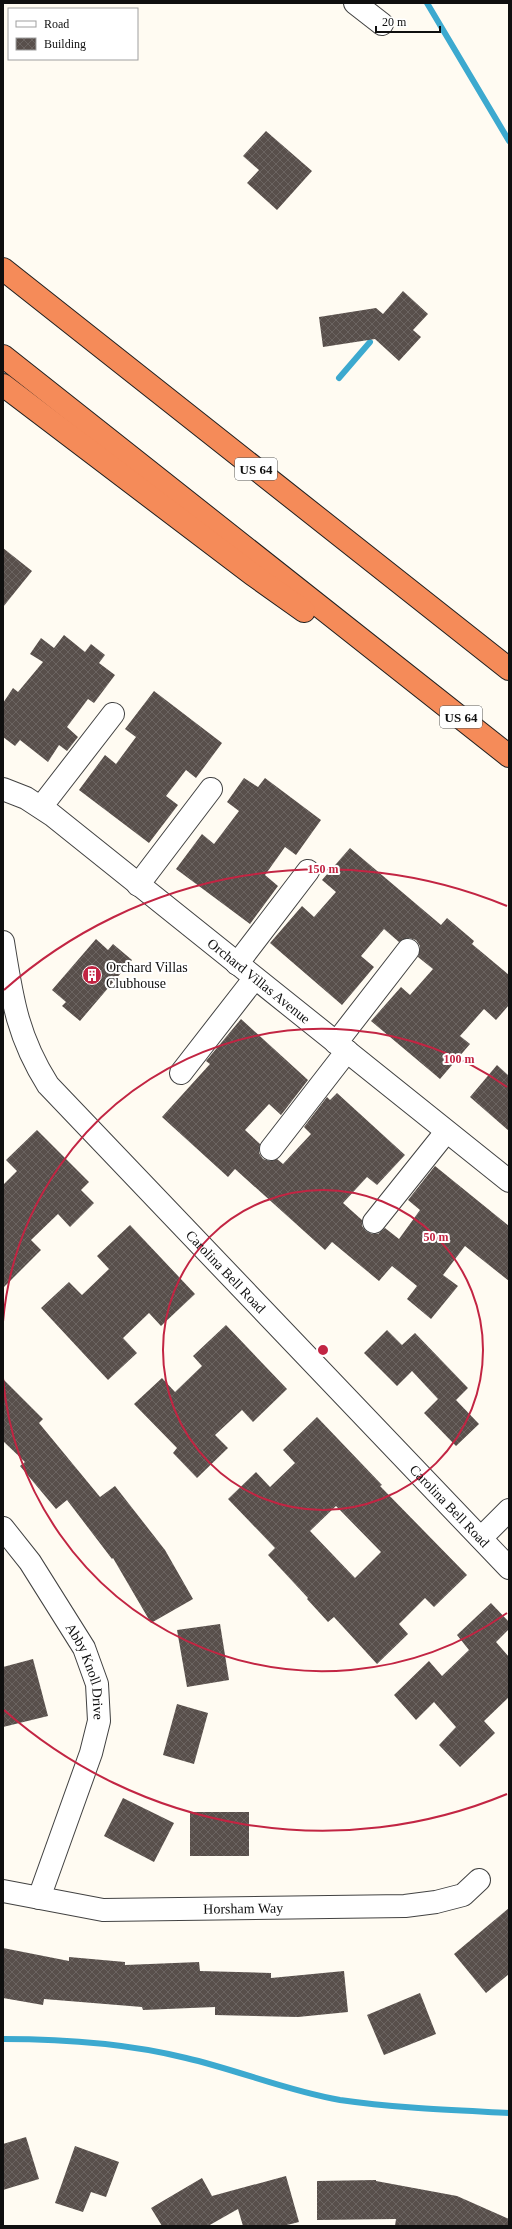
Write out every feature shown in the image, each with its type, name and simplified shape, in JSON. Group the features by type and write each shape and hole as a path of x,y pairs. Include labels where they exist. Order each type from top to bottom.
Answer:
{"highway":[{"name":"US 64","path":"3,269 509,669"},
{"name":"US 64","path":"3,356 509,756"},
{"path":"3,385 252,574 310,615 412,679"}],"street":[{"path":"355,3 382,24"},
{"path":"41,807 113,714"},
{"path":"138,885 211,788"},
{"name":"Orchard Villas Avenue","path":"3,789 26,798 41,807 254,979 342,1047 446,1132 509,1181"},
{"path":"237,964 308,871"},
{"name":"Carolina Bell Road","path":"3,942 17,1020 37,1066 48,1085 509,1568"},
{"path":"271,1149 408,950"},
{"path":"181,1073 254,979"},
{"path":"374,1222 446,1132"},
{"path":"480,1538 509,1510"},
{"name":"Abby Knoll Drive","path":"3,1528 30,1562 84,1648 97,1684 99,1721 91,1753 39,1898"},
{"name":"Horsham Way","path":"3,1891 103,1910 405,1906 436,1902 463,1895 479,1880"}],"building":[{"path":"266,131 312,171 277,210 247,183 259,170 243,156"},
{"path":"403,291 428,314 413,330 421,337 399,361 375,339 323,347 319,317 376,308 383,314"},
{"path":"3,548 32,571 3,607"},
{"path":"64,635 85,652 91,644 105,655 99,663 115,675 94,703 88,699 67,727 78,737 67,751 59,745 48,762 20,740 15,746 3,737 3,703 13,688 18,692 43,662 30,654 41,638 54,648"},
{"path":"154,691 222,743 196,778 186,770 166,796 178,805 149,843 79,790 105,755 116,764 136,737 125,729"},
{"path":"244,778 258,787 265,778 321,820 296,855 285,847 265,875 278,886 250,924 176,869 202,834 214,844 239,811 227,802"},
{"path":"350,848 441,925 447,918 474,941 472,944 509,975 509,1005 496,1020 484,1009 460,1036 470,1044 440,1079 371,1021 401,987 410,995 433,969 418,957 420,946 416,940 409,938 399,942 384,929 361,956 374,967 342,1005 270,943 302,906 314,917 336,892 322,880"},
{"name":"Orchard Villas Clubhouse","path":"96,939 108,950 113,944 132,960 80,1021 62,1006 66,1002 52,990"},
{"path":"241,1019 308,1080 281,1115 269,1104 245,1130 260,1144 259,1153 263,1159 270,1161 277,1159 283,1164 311,1134 304,1127 327,1097 330,1100 337,1093 405,1155 377,1185 367,1177 343,1203 362,1220 362,1226 366,1231 372,1234 378,1234 385,1228 399,1239 420,1210 408,1200 435,1166 509,1226 509,1281 465,1246 443,1275 458,1286 431,1319 407,1299 417,1286 392,1266 379,1281 332,1242 325,1250 235,1169 228,1177 162,1117 210,1064 206,1061"},
{"path":"497,1065 509,1076 509,1131 470,1097"},
{"path":"37,1130 89,1182 81,1190 94,1203 70,1227 58,1214 31,1240 41,1250 3,1288 3,1185 17,1171 6,1160"},
{"path":"130,1225 195,1294 161,1326 149,1313 123,1338 137,1353 108,1380 41,1308 69,1282 82,1295 109,1269 97,1256"},
{"path":"226,1325 287,1389 253,1422 242,1410 215,1435 228,1448 197,1478 173,1453 177,1448 134,1404 162,1378 175,1392 202,1366 193,1356"},
{"path":"387,1330 402,1345 415,1333 468,1388 456,1400 479,1424 456,1446 424,1413 438,1399 412,1371 397,1386 364,1353"},
{"path":"3,1379 43,1419 39,1423 100,1497 115,1486 165,1550 193,1599 151,1623 113,1558 112,1559 67,1500 56,1509 20,1466 25,1462 3,1441"},
{"path":"317,1417 382,1485 380,1486 467,1575 434,1607 425,1598 399,1624 408,1634 377,1664 334,1617 328,1622 307,1599 308,1598 268,1555 275,1548 228,1499 256,1472 270,1487 295,1463 283,1450","holes":["336,1506 381,1552 355,1578 310,1531"]},
{"path":"491,1603 509,1622 509,1629 496,1642 509,1657 509,1697 484,1721 495,1733 460,1767 439,1745 456,1727 434,1702 416,1720 394,1695 429,1661 442,1676 469,1650 457,1635"},
{"path":"220,1624 229,1680 187,1687 177,1630"},
{"path":"33,1659 48,1716 3,1727 3,1667"},
{"path":"177,1704 208,1713 194,1764 163,1755"},
{"path":"123,1798 174,1823 154,1862 104,1836"},
{"path":"190,1812 249,1812 249,1856 190,1856"},
{"path":"509,1908 509,1974 486,1993 454,1954"},
{"path":"3,1948 69,1961 69,1957 125,1962 125,1965 199,1962 200,1971 271,1973 271,1978 344,1971 348,2012 298,2017 215,2015 215,2007 143,2010 142,2007 44,1999 43,2005 3,1998"},
{"path":"420,1993 436,2034 384,2055 367,2015"},
{"path":"26,2137 39,2179 3,2190 3,2144"},
{"path":"75,2146 119,2162 106,2197 91,2192 83,2212 55,2203"},
{"path":"286,2176 299,2222 283,2226 243,2226 238,2209 208,2226 162,2226 151,2208 202,2178 212,2196"},
{"path":"376,2180 457,2196 509,2219 509,2226 395,2226 396,2219 317,2220 317,2181"}],"waterway":[{"path":"427,3 509,141"},
{"path":"339,378 370,342"},
{"path":"3,2039 72,2041 118,2045 141,2049 205,2063 301,2091 340,2100 403,2107 509,2113"}],"place":[{"name":"Orchard Villas Clubhouse","path":"92,975"}]}
